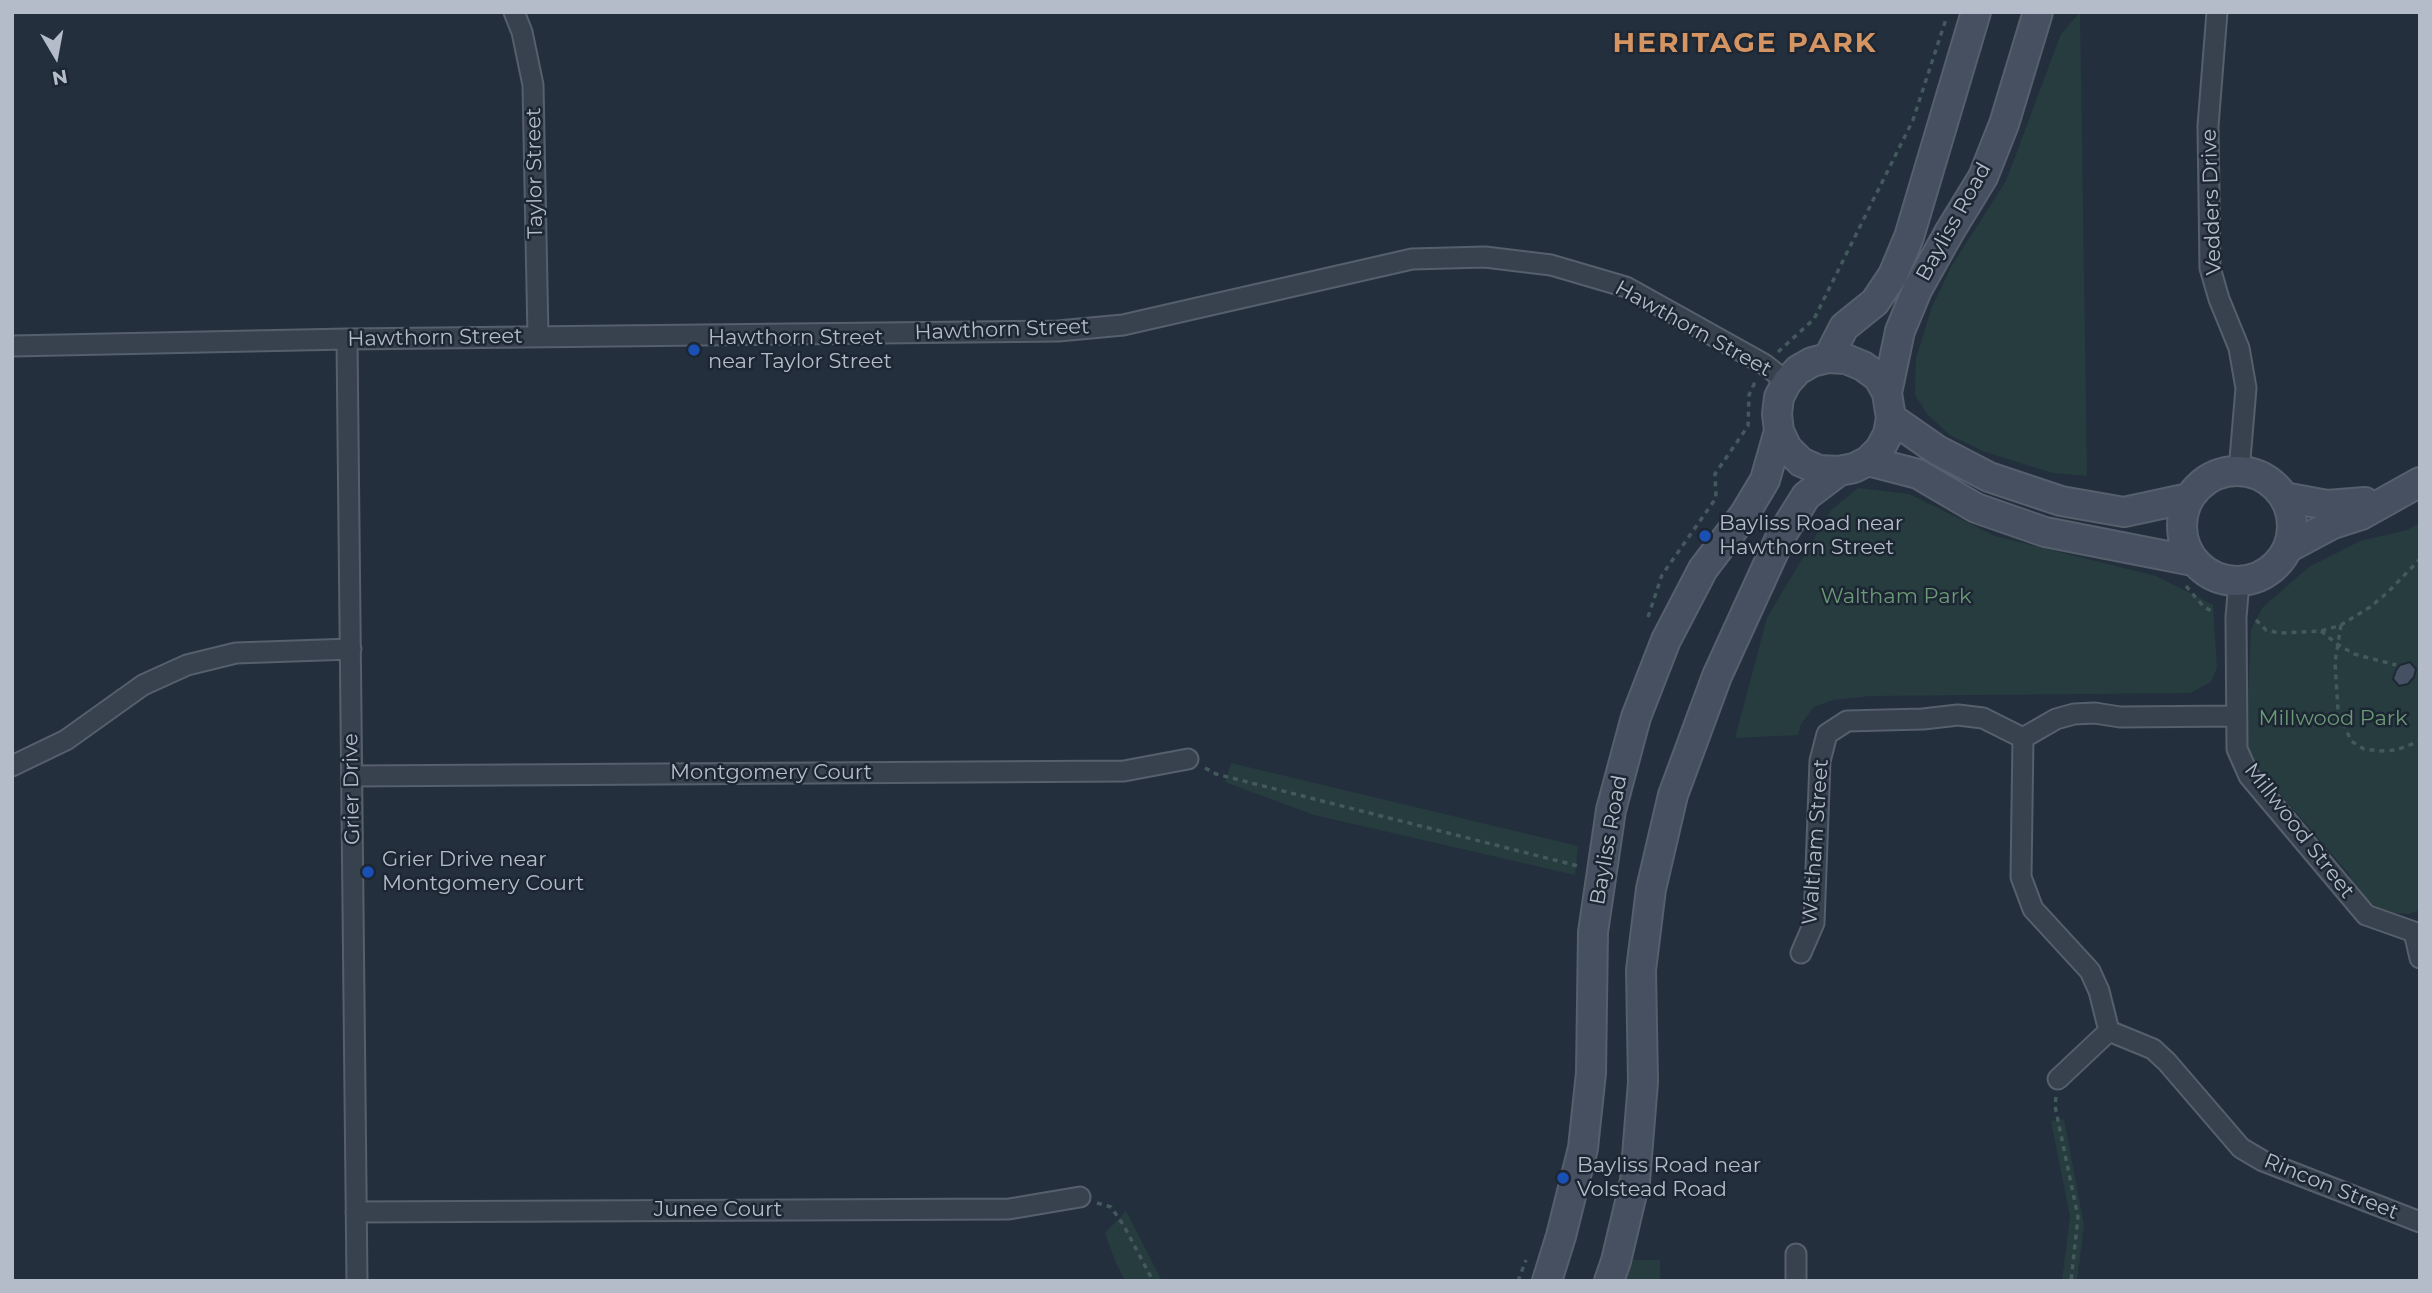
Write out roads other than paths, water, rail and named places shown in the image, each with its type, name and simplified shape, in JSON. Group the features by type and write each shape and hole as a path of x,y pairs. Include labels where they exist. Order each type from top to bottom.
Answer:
{"street":[{"name":"Taylor Street","path":"514,12 522,32 533,85 538,337"},
{"name":"Bayliss Road","path":"1828,358 1844,327 1875,302 1893,275 1909,237 1976,12"},
{"name":"Bayliss Road","path":"1867,461 1880,449 1888,435 1889,406 1900,331 1917,290 1983,177 2008,113 2038,12"},
{"name":"Vedders Drive","path":"2217,12 2208,126 2210,268 2219,299 2239,348 2246,388 2239,471"},
{"name":"Hawthorn Street","path":"12,346 1058,331 1123,325 1412,259 1485,257 1551,265 1626,287 1764,365 1787,382"},
{"name":"Grier Drive","path":"347,340 357,1281"},
{"path":"1787,382 1798,370 1812,362 1828,358 1846,359 1863,366 1878,377 1889,406 1937,450 1989,477 2061,501 2124,512 2189,498"},
{"name":"Bayliss Road","path":"1547,1281 1583,1148 1591,1073 1593,932 1611,810 1636,717 1666,640 1703,569 1744,515 1765,480 1779,431 1778,405 1787,382"},
{"path":"1779,431 1787,448 1801,462 1819,470 1839,471 1854,468 1867,461 1918,474 1976,508 2045,531 2193,561"},
{"path":"1609,1281 1635,1181 1643,1082 1641,970 1651,890 1673,795 1717,676 1781,536 1806,496 1839,471"},
{"path":"2239,471 2257,474 2272,483 2284,497 2291,513 2292,531 2288,548 2280,562 2254,579 2239,582 2221,580 2206,573 2193,561 2181,530 2183,513 2198,486 2224,472 2239,471"},
{"path":"2288,548 2333,523 2361,515 2420,482"},
{"path":"2284,497 2327,505 2389,499"},
{"name":"Millwood Street","path":"2239,582 2236,617 2237,749 2249,776 2367,915 2417,930 2420,958"},
{"path":"12,766 66,740 144,685 187,665 236,653 351,649"},
{"path":"2058,1079 2109,1031 2099,991 2090,971 2033,909 2021,877 2023,738 2056,719 2074,714 2095,713 2120,717 2236,716"},
{"name":"Waltham Street","path":"1801,953 1814,923 1820,761 1827,734 1847,721 1923,719 1958,715 1983,718 2023,738"},
{"name":"Montgomery Court","path":"352,776 1124,771 1188,759"},
{"name":"Rincon Street","path":"2109,1031 2153,1049 2241,1148 2263,1161 2420,1222"},
{"name":"Junee Court","path":"356,1212 1009,1209 1080,1197"},
{"path":"1796,1254 1796,1281"}],"place":[{"name":"Hawthorn Street near Taylor Street","path":"694,350"},
{"name":"Bayliss Road near Hawthorn Street","path":"1705,536"},
{"name":"Grier Drive near Montgomery Court","path":"368,872"},
{"name":"Bayliss Road near Volstead Road","path":"1563,1178"}],"district":[{"name":"HERITAGE PARK","path":"1745,44"}],"park label":[{"name":"Waltham Park","path":"1896,597"},
{"name":"Millwood Park","path":"2333,719"}]}
